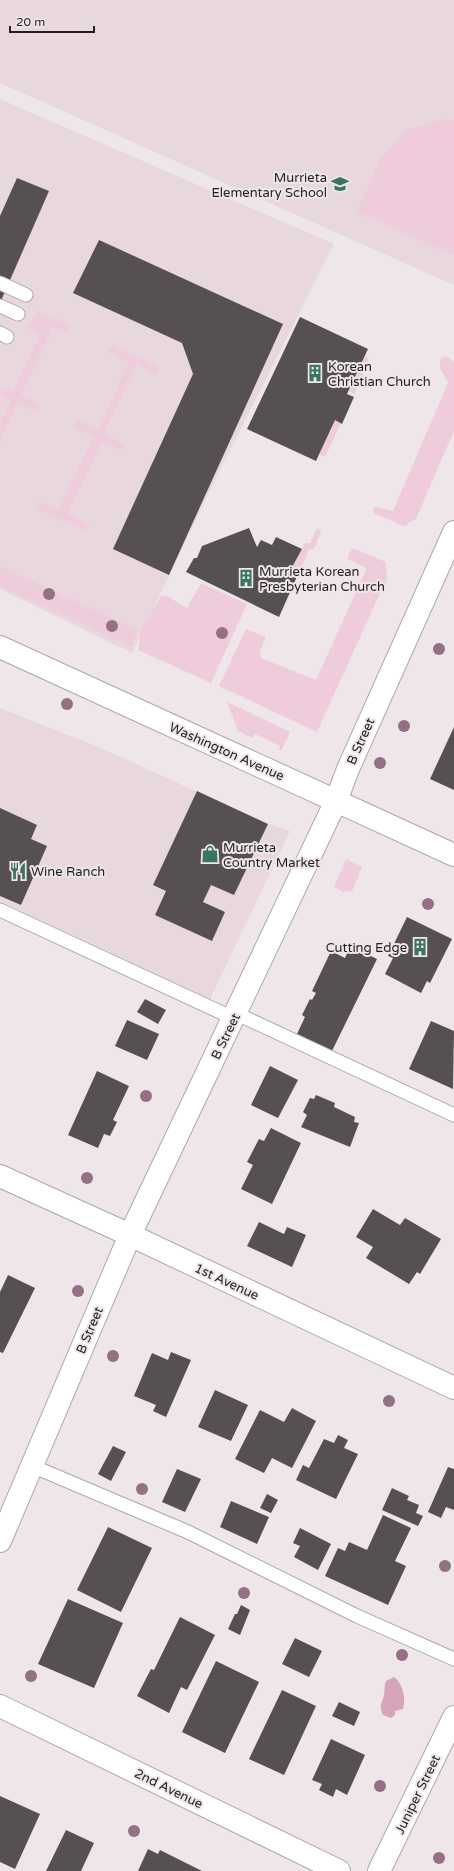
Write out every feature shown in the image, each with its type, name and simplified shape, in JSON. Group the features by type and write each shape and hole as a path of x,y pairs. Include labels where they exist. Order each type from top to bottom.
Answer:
{"street":[{"name":"B Street","path":"0,1542 130,1235 336,801 348,770 454,532"},
{"name":"Washington Avenue","path":"0,647 454,854"},
{"name":"1st Avenue","path":"0,1176 130,1235 454,1388"},
{"name":"2nd Avenue","path":"0,1706 339,1871"},
{"name":"Juniper Street","path":"379,1871 454,1718"}],"lane":[{"path":"0,284 26,295"},
{"path":"0,306 18,314"},
{"path":"0,910 454,1114"},
{"path":"32,1466 188,1532 357,1616 454,1659"}],"shaded area":[{"name":"Murrieta Elementary School","path":"0,0 454,0 454,285 0,83"},
{"path":"0,99 334,244 213,484 132,653 0,589"},
{"path":"444,119 454,121 454,255 357,212 380,160 405,131"},
{"path":"37,311 71,326 66,333 53,327 21,395 40,404 38,411 18,403 0,441 0,423 11,400 0,394 1,388 13,392 40,334 27,327"},
{"path":"112,345 159,367 156,374 136,364 104,434 125,444 122,450 102,442 68,513 87,524 89,527 84,530 36,508 40,502 59,509 94,436 73,427 76,420 99,429 129,362 108,351"},
{"path":"366,355 369,361 354,394 349,391"},
{"path":"445,356 454,363 454,431 416,519 409,522 406,527 374,513 373,508 376,507 393,511 448,383 440,368 440,359"},
{"path":"335,420 341,423 325,457 319,454"},
{"path":"317,528 321,532 314,549 309,549 301,569 291,569 305,543 310,543"},
{"path":"352,548 386,562 387,578 317,732 219,686 246,629 266,637 260,652 261,658 316,680 367,568 347,559"},
{"path":"0,566 137,630 132,647 0,586"},
{"path":"201,583 247,604 211,683 138,650 141,630 161,596 167,596 187,608"},
{"path":"227,702 290,732 281,751 279,750 280,746 255,734 252,738 238,731"},
{"path":"0,708 101,748 268,824 290,831 210,999 0,901"},
{"path":"346,859 362,867 352,891 344,892 334,887"},
{"path":"394,1677 402,1687 404,1705 403,1709 395,1711 395,1715 391,1718 383,1715 381,1706 386,1681"}],"building":[{"path":"17,178 49,191 0,303 0,216"},
{"path":"99,240 283,324 169,575 113,549 193,374 182,343 73,293"},
{"name":"Korean Christian Church","path":"300,317 368,349 347,394 354,397 342,424 335,420 316,461 247,429"},
{"name":"Murrieta Korean Presbyterian Church","path":"249,528 257,547 261,540 272,545 276,537 302,549 291,569 299,572 279,617 186,572 194,558 197,558 202,546"},
{"path":"454,727 454,790 430,779"},
{"name":"Murrieta Country Market","path":"197,791 268,824 234,895 211,885 203,902 225,912 212,941 155,915 166,891 153,885"},
{"name":"Wine Ranch","path":"0,808 37,825 31,839 47,846 21,905 0,896"},
{"name":"Cutting Edge","path":"407,917 452,939 430,983 427,981 421,993 385,974 393,958 388,956"},
{"path":"350,946 377,959 332,1051 297,1034 305,1017 302,1015 310,999 312,1000 316,993 312,991 331,951 345,958"},
{"path":"145,999 166,1010 158,1024 137,1012"},
{"path":"127,1020 159,1034 147,1060 115,1046"},
{"path":"431,1021 454,1031 453,1089 409,1069"},
{"path":"270,1066 298,1080 278,1118 251,1105"},
{"path":"97,1071 129,1086 113,1120 117,1122 110,1136 104,1134 98,1148 68,1135"},
{"path":"316,1095 335,1103 334,1107 355,1117 354,1122 359,1123 350,1147 301,1127 307,1115 303,1112 310,1098 314,1099"},
{"path":"271,1128 301,1143 272,1204 241,1189 253,1165 247,1162 259,1139 264,1141"},
{"path":"373,1209 400,1225 405,1218 441,1239 420,1274 417,1272 409,1284 366,1258 373,1247 356,1237"},
{"path":"259,1222 284,1234 287,1227 306,1235 292,1267 247,1246"},
{"path":"8,1275 35,1288 3,1353 0,1352 0,1292"},
{"path":"171,1352 191,1360 166,1417 153,1411 156,1405 134,1396 152,1353 168,1360"},
{"path":"215,1390 248,1405 231,1441 198,1427"},
{"path":"292,1408 316,1421 292,1468 272,1458 264,1473 235,1459 260,1410 284,1422"},
{"path":"338,1435 348,1440 344,1448 358,1454 336,1499 296,1480 303,1465 309,1468 324,1439 334,1443"},
{"path":"113,1446 126,1452 111,1481 98,1474"},
{"path":"448,1467 454,1469 454,1510 446,1507 441,1518 428,1512"},
{"path":"177,1469 201,1479 185,1512 162,1502"},
{"path":"392,1488 409,1496 407,1500 419,1505 416,1513 423,1516 418,1526 382,1510"},
{"path":"267,1494 278,1500 271,1513 260,1508"},
{"path":"231,1501 269,1517 257,1544 220,1527"},
{"path":"383,1515 411,1528 395,1561 406,1566 388,1605 325,1576 338,1548 345,1551 349,1542 367,1550"},
{"path":"108,1527 152,1548 121,1612 77,1590"},
{"path":"300,1528 331,1544 318,1570 294,1557 300,1546 293,1543"},
{"path":"68,1599 123,1623 94,1688 38,1664"},
{"path":"241,1605 250,1610 240,1635 228,1629"},
{"path":"180,1617 215,1635 187,1690 181,1687 169,1713 137,1696 151,1669 154,1670"},
{"path":"295,1638 322,1651 309,1677 282,1664"},
{"path":"216,1661 259,1682 225,1753 182,1732"},
{"path":"282,1690 316,1706 284,1775 249,1759"},
{"path":"339,1702 360,1712 354,1726 332,1716"},
{"path":"331,1739 365,1755 347,1795 336,1789 333,1797 319,1790 322,1784 312,1780"},
{"path":"0,1796 40,1814 15,1869 0,1862"},
{"path":"66,1830 94,1843 81,1871 46,1871"},
{"path":"148,1849 158,1854 160,1850 202,1871 138,1871"}],"place":[{"name":"Murrieta Elementary School","path":"340,184"},
{"name":"Korean Christian Church","path":"315,373"},
{"name":"Murrieta Korean Presbyterian Church","path":"246,578"},
{"name":"Murrieta Country Market","path":"210,854"},
{"name":"Wine Ranch","path":"18,871"},
{"name":"Cutting Edge","path":"420,947"}]}
